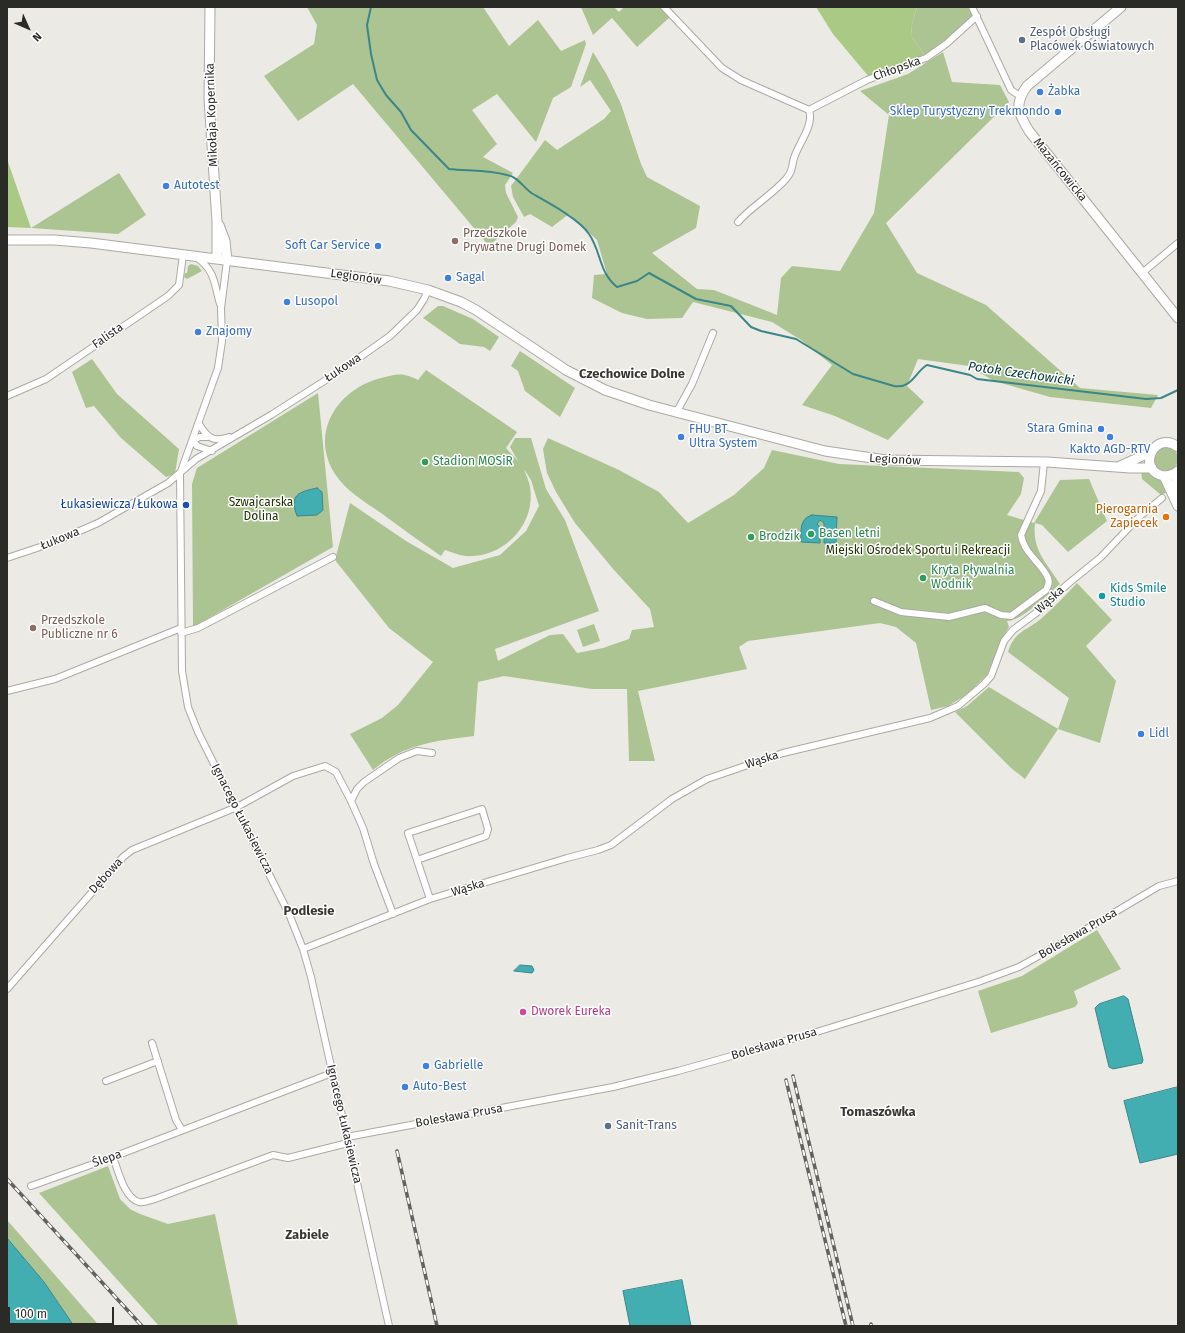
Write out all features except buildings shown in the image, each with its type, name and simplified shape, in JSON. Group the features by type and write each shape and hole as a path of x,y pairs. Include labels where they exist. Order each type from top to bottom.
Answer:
{"street":[{"name":"Mikołaja Kopernika","path":"210,7 209,99 217,222 216,259"},
{"path":"664,7 695,41 727,71 783,100 809,110 808,127 793,162 792,170 782,183 748,210 738,222"},
{"path":"972,7 1010,90 1020,96 1027,86 1042,72 1121,7"},
{"name":"Chłopska","path":"809,110 867,80 926,58 946,44 977,16"},
{"name":"Mazańcowicka","path":"1020,96 1018,107 1022,119 1029,131 1178,318"},
{"name":"Mikołaja Kopernika","path":"217,222 225,241 227,261"},
{"name":"Legionów","path":"7,240 54,240 194,256 389,281 428,290 461,302 476,310 584,380 623,397 676,413 825,451 864,458 904,461 1044,462 1120,466 1130,468 1152,468"},
{"path":"1142,273 1178,243"},
{"name":"Falista","path":"7,396 46,379 168,296 179,285 183,255"},
{"name":"Ignacego Łukasiewicza","path":"194,256 206,264 212,273 221,308"},
{"path":"212,273 216,259"},
{"name":"Ignacego Łukasiewicza","path":"227,261 221,308 220,356 214,382 180,474 182,671 188,707 198,732 237,807 289,914 303,949 389,1326"},
{"name":"Łukowa","path":"7,558 52,543 98,523 168,483 191,463 245,431 390,336 413,314 424,299 428,290"},
{"path":"676,413 692,384 713,333"},
{"path":"199,424 207,437"},
{"name":"Łukowa","path":"193,440 200,437 207,437 214,440 222,440 245,431"},
{"path":"193,440 196,446 212,451"},
{"name":"Legionów","path":"1120,466 1151,452 1158,444 1176,443"},
{"path":"1151,452 1150,457 1152,468 1155,472 1164,476 1178,506"},
{"path":"874,601 901,612 949,617 985,608 1001,615 1012,616 1046,590 1049,585 1048,579 1027,551 1021,535 1041,491 1044,462"},
{"path":"1164,476 1177,472 1176,482 1178,492"},
{"name":"Wąska","path":"303,949 430,899 598,850 611,844 672,799 707,779 783,753 930,718 948,711 972,695 991,676 1004,641 1015,628 1036,613 1069,583 1101,558 1139,517 1162,498"},
{"path":"7,691 55,679 181,630 198,628 333,557"},
{"path":"1012,616 1015,628"},
{"path":"351,801 357,789 364,782 399,758 417,751 432,753"},
{"name":"Dębowa","path":"7,989 123,857 132,850 237,807 285,779 325,766 336,772 351,801 363,828 374,864 394,914"},
{"path":"417,860 486,836 488,829 482,809 408,833 417,860 430,899"},
{"name":"Bolesława Prusa","path":"113,1157 129,1195 134,1200 141,1202 273,1156 288,1158 347,1140 613,1087 810,1034 978,982 1019,967 1089,928 1159,886 1178,881"},
{"path":"152,1043 176,1120 182,1130"},
{"path":"106,1081 158,1061"},
{"name":"Ślepa","path":"31,1186 113,1157 332,1073"}],"green space":[{"path":"307,7 483,7 509,46 538,20 561,51 585,40 586,44 571,87 553,98 536,142 497,94 472,110 497,144 483,157 513,173 505,185 506,193 518,217 516,222 489,246 353,84 298,121 264,76 314,44 317,25"},
{"path":"581,7 614,7 619,12 624,7 661,7 670,17 637,47 612,18 593,35"},
{"path":"816,7 917,7 912,24 911,36 925,56 869,77 833,34"},
{"path":"917,7 969,7 974,15 944,42 925,56 911,36 912,24"},
{"path":"593,52 607,75 621,104 641,164 647,177 700,206 696,228 652,253 697,289 714,290 777,315 781,278 792,266 840,271 874,213 889,115 860,91 908,74 943,52 952,82 1000,85 1009,102 886,223 917,273 986,305 1080,388 1158,395 1151,408 1050,397 994,381 969,366 918,359 907,386 924,402 888,440 835,416 802,405 832,365 801,340 772,322 693,302 682,318 647,319 622,313 592,298 594,275 607,274 597,240 569,214 552,227 530,214 524,217 513,197 511,186 545,140 557,150 604,119 611,111 590,80 580,87"},
{"path":"7,159 31,228 7,227"},
{"path":"119,173 146,215 118,234 31,228"},
{"path":"191,264 198,266 202,271 187,279 184,277 185,273 187,273 188,266"},
{"path":"438,306 443,306 473,319 499,337 490,351 484,347 460,344 423,318"},
{"path":"520,351 575,388 560,417 525,391 518,371 511,366"},
{"path":"92,359 117,394 179,449 175,474 166,477 121,438 94,406 86,408 72,372"},
{"name":"Miejski Ośrodek Sportu i Rekreacji","path":"426,370 517,432 506,448 518,461 510,447 515,438 531,438 546,489 565,520 599,611 495,649 498,661 550,635 563,634 577,653 603,648 629,639 632,630 654,627 650,609 614,570 575,523 556,492 547,473 543,449 548,438 619,470 659,492 688,523 734,495 764,468 772,450 839,464 1019,472 1024,478 1021,494 1007,515 1034,523 1060,480 1089,479 1107,521 1068,552 1042,525 1035,523 1038,548 1045,562 1060,584 1020,617 1007,621 1009,627 1001,641 987,675 966,695 948,706 931,710 916,643 896,627 880,623 748,641 739,647 747,669 638,691 655,761 629,761 627,689 592,689 504,676 478,682 474,736 433,742 408,749 396,754 373,770 350,734 382,718 398,705 433,662 389,628 335,560 350,503 406,541 453,568 500,555 526,531 539,506 531,480 524,469 530,485 531,500 524,524 516,534 497,550 485,554 465,556 445,550 441,556 356,496 339,480 328,458 325,443 327,428 332,414 341,402 352,392 381,378 404,375 418,380"},
{"name":"Szwajcarska Dolina","path":"318,393 333,547 193,627 192,484 197,468"},
{"path":"1166,447 1175,450 1178,459 1175,468 1166,471 1157,468 1154,459 1157,450"},
{"path":"1141,469 1157,478 1169,491 1161,495 1142,479"},
{"path":"1077,583 1112,620 1086,646 1116,681 1100,743 1058,729 1069,698 1008,652 1014,639 1018,635 1042,618"},
{"path":"594,624 600,641 583,647 577,630"},
{"path":"989,687 1058,729 1025,779 1011,768 955,712 967,706"},
{"path":"1097,930 1121,969 1074,991 1078,1003 1075,1007 991,1033 978,991 1022,976"},
{"path":"108,1166 120,1199 130,1209 140,1214 168,1224 215,1214 238,1326 159,1326 39,1193"},
{"path":"7,1220 99,1326 74,1326 44,1282 7,1238"}],"water":[{"path":"317,488 322,492 323,510 317,515 297,516 294,503 297,496 305,491"},
{"name":"Basen letni","path":"812,515 837,517 836,543 824,543 824,523 820,520 817,524 820,527 820,543 801,542 803,522"},
{"path":"520,965 532,966 534,970 532,973 514,971"},
{"path":"1124,996 1128,999 1143,1060 1142,1063 1113,1069 1109,1067 1095,1008 1099,1004"},
{"path":"1178,1087 1178,1154 1140,1163 1124,1101"},
{"path":"7,1238 44,1282 74,1326 7,1326"},
{"path":"682,1280 691,1326 630,1326 623,1291"}],"waterway":[{"name":"Potok Czechowicki","path":"371,7 367,25 371,54 377,80 386,95 401,112 411,130 449,169 493,172 511,176 530,192 571,217 589,234 596,247 603,269 617,287 637,281 649,273 696,299 731,306 751,327 761,331 796,339 853,374 894,386 909,383 927,365 970,375 977,379 1146,399 1161,398 1178,390"}],"railway":[{"path":"793,1076 853,1326"},
{"path":"786,1080 846,1326"},
{"path":"397,1151 437,1326"},
{"path":"7,1179 142,1326"}],"place":[{"name":"Zespół Obsługi Placówek Oświatowych","path":"1022,40"},
{"name":"Żabka","path":"1040,92"},
{"name":"Sklep Turystyczny Trekmondo","path":"1058,112"},
{"name":"Autotest","path":"166,186"},
{"name":"Przedszkole Prywatne Drugi Domek","path":"455,241"},
{"name":"Soft Car Service","path":"378,246"},
{"name":"Sagal","path":"448,278"},
{"name":"Lusopol","path":"287,302"},
{"name":"Znajomy","path":"198,332"},
{"name":"Stara Gmina","path":"1101,429"},
{"name":"FHU BT Ultra System","path":"681,437"},
{"name":"Kakto AGD-RTV","path":"1110,437"},
{"name":"Stadion MOSiR","path":"425,462"},
{"name":"Łukasiewicza/Łukowa","path":"186,505"},
{"name":"Pierogarnia Zapiecek","path":"1166,517"},
{"name":"Basen letni","path":"811,534"},
{"name":"Brodzik","path":"751,537"},
{"name":"Kryta Pływalnia Wodnik","path":"923,578"},
{"name":"Kids Smile Studio","path":"1102,596"},
{"name":"Przedszkole Publiczne nr 6","path":"33,628"},
{"name":"Lidl","path":"1141,734"},
{"name":"Dworek Eureka","path":"523,1012"},
{"name":"Gabrielle","path":"426,1066"},
{"name":"Auto-Best","path":"405,1087"},
{"name":"Sanit-Trans","path":"608,1126"}],"district":[{"name":"Czechowice Dolne","path":"632,374"},
{"name":"Podlesie","path":"309,911"},
{"name":"Tomaszówka","path":"878,1112"},
{"name":"Zabiele","path":"307,1235"}]}
